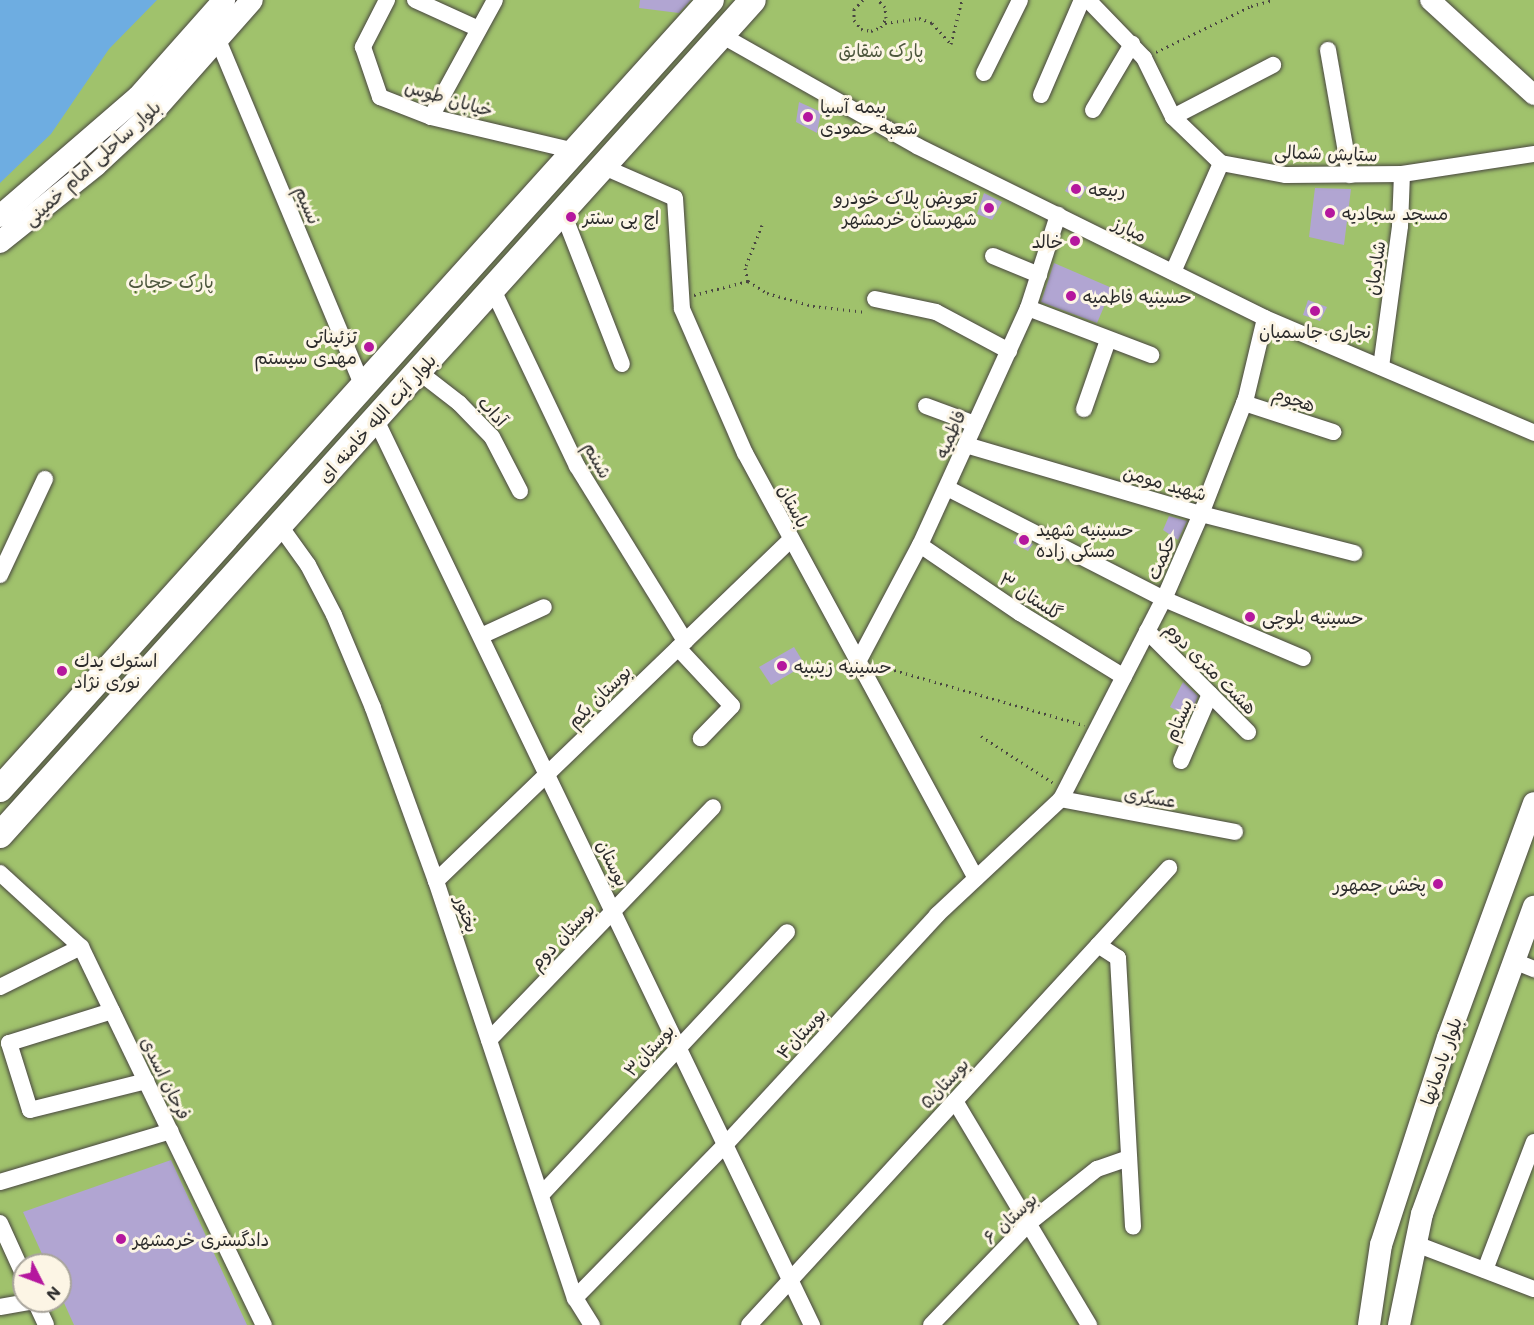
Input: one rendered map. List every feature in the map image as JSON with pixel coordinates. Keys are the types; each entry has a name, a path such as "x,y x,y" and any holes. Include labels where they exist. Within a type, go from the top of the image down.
{"main road":[{"name":"بلوار ساحلی امام خمینی","path":"4,227 138,97 224,0"},
{"name":"بلوار ساحلی امام خمینی","path":"4,227 153,112 252,0"},
{"name":"بلوار آیت الله خامنه ای","path":"0,789 711,0"},
{"name":"بلوار آیت الله خامنه ای","path":"0,835 753,0"},
{"name":"بلوار یادمانها","path":"1369,1325 1381,1245 1448,1038 1534,803"},
{"name":"بلوار یادمانها","path":"1399,1325 1422,1214 1482,1049 1524,965 1534,907"},
{"path":"1448,1038 1482,1049"}],"street":[{"name":"خیابان طوس","path":"387,0 363,47 380,97 431,117 575,151"},
{"path":"415,0 479,29"},
{"path":"431,117 495,0"},
{"path":"984,73 1020,0"},
{"path":"1041,95 1082,0"},
{"path":"1088,0 1144,58 1173,117 1221,164 1173,272"},
{"path":"1430,0 1534,95"},
{"name":"مبارز","path":"721,35 917,146 1265,318 1534,433"},
{"name":"نسیم","path":"218,39 363,387"},
{"path":"1093,110 1132,44"},
{"path":"1328,50 1350,175"},
{"path":"1173,117 1273,65"},
{"name":"ستایش شمالی","path":"1221,164 1286,175 1402,174 1534,154"},
{"name":"باستان","path":"604,167 675,198 682,309 745,453 790,540 859,660 976,878"},
{"name":"شادمان","path":"1380,368 1400,226 1402,174"},
{"path":"563,213 622,364"},
{"name":"فاطمیه","path":"859,660 920,545 1009,351 1028,308 1058,215"},
{"path":"993,256 1039,275"},
{"name":"شبنم","path":"493,290 577,466 682,644 732,706 701,738"},
{"path":"870,306 936,312 1009,351"},
{"path":"1028,308 1150,355"},
{"name":"حکمت","path":"1063,794 1164,599 1201,514 1244,403 1265,318"},
{"path":"1084,409 1108,340"},
{"name":"آداب","path":"419,372 459,403 492,437 520,490"},
{"name":"هجوم","path":"1244,403 1333,432"},
{"path":"926,406 975,424"},
{"name":"بوستان","path":"376,420 812,1325"},
{"name":"شهید مومن","path":"966,445 1201,514 1354,553"},
{"path":"0,575 45,479"},
{"path":"947,488 1164,599 1303,657"},
{"name":"بختور","path":"280,526 308,565 334,615 436,881 575,1298 592,1325"},
{"name":"بوستان یکم","path":"436,881 790,540"},
{"name":"گلستان ۳","path":"920,545 1020,613 1124,677"},
{"path":"480,636 544,607"},
{"name":"هشت متری دوم","path":"1147,631 1248,732"},
{"name":"بستام","path":"1181,762 1210,694"},
{"name":"بوستان۴","path":"575,1298 725,1145 937,915 1063,794"},
{"name":"عسکری","path":"1063,794 1235,832"},
{"name":"بوستان دوم","path":"489,1040 712,807"},
{"name":"بوستان۵","path":"749,1325 1169,868"},
{"name":"فرحان اسدی","path":"0,873 81,946 264,1325"},
{"name":"بوستان۳","path":"541,1195 787,932"},
{"path":"1098,945 1118,958 1133,1227"},
{"path":"0,987 81,946"},
{"path":"112,1011 9,1043 30,1110 146,1081"},
{"path":"955,1101 1089,1325"},
{"path":"0,1182 171,1131"},
{"path":"1485,1270 1534,1142"},
{"name":"بوستان ۶","path":"930,1325 1029,1223 1097,1169 1129,1158"},
{"path":"0,1223 14,1253"},
{"path":"1416,1244 1534,1289"}],"path":[{"path":"862,0 854,9 857,25 871,31 885,23 919,18 938,28 951,44 962,0"},
{"path":"878,0 886,12 885,23"},
{"path":"1144,58 1211,24 1273,0"},
{"path":"748,282 745,268 762,225"},
{"path":"681,299 748,282 767,293 813,306 870,306"},
{"path":"859,660 1097,729"},
{"path":"981,736 1063,794"}],"green space":[{"path":"0,0 1534,0 1534,1325 0,1325"}],"water":[{"path":"0,0 157,0 109,49 51,134 0,183"}],"building":[{"path":"640,0 691,0 679,13 639,8"},
{"name":"بیمه آسیا شعبه حمودی","path":"799,102 821,112 817,133 796,122"},
{"name":"ربیعه","path":"1071,180 1087,187 1080,199 1065,191"},
{"name":"مسجد سجادیه","path":"1315,188 1351,189 1344,245 1309,237"},
{"name":"تعویض پلاک خودرو شهرستان خرمشهر","path":"984,193 1002,202 992,220 977,214"},
{"name":"حسینیه فاطمیه","path":"1054,263 1112,288 1097,323 1041,302"},
{"name":"نجاری جاسمیان","path":"1308,300 1327,307 1320,321 1303,315"},
{"path":"1169,516 1187,521 1178,540 1163,530"},
{"path":"1017,536 1033,544 1028,551 1013,543"},
{"name":"حسینیه زینبیه","path":"794,647 805,665 771,685 759,667"},
{"path":"1183,682 1198,696 1189,717 1170,707"},
{"name":"دادگستری خرمشهر","path":"171,1160 247,1325 74,1325 69,1313 72,1313 72,1253 42,1253 23,1212"}],"place":[{"name":"بیمه آسیا شعبه حمودی","path":"808,117"},
{"name":"ربیعه","path":"1076,189"},
{"name":"تعویض پلاک خودرو شهرستان خرمشهر","path":"989,208"},
{"name":"مسجد سجادیه","path":"1330,213"},
{"name":"اچ پی سنتر","path":"571,217"},
{"name":"خالد","path":"1075,241"},
{"name":"حسینیه فاطمیه","path":"1071,296"},
{"name":"نجاری جاسمیان","path":"1315,311"},
{"name":"تزئیناتی مهدی سیستم","path":"369,347"},
{"name":"حسینیه شهید مسکی زاده","path":"1024,540"},
{"name":"حسینیه بلوچی","path":"1250,617"},
{"name":"حسینیه زینبیه","path":"782,666"},
{"name":"استوك يدك نوری نژاد","path":"62,671"},
{"name":"پخش جمهور","path":"1438,884"},
{"name":"دادگستری خرمشهر","path":"121,1239"}],"park label":[{"name":"پارک شقایق","path":"881,50"},
{"name":"پارک حجاب","path":"171,281"}]}
